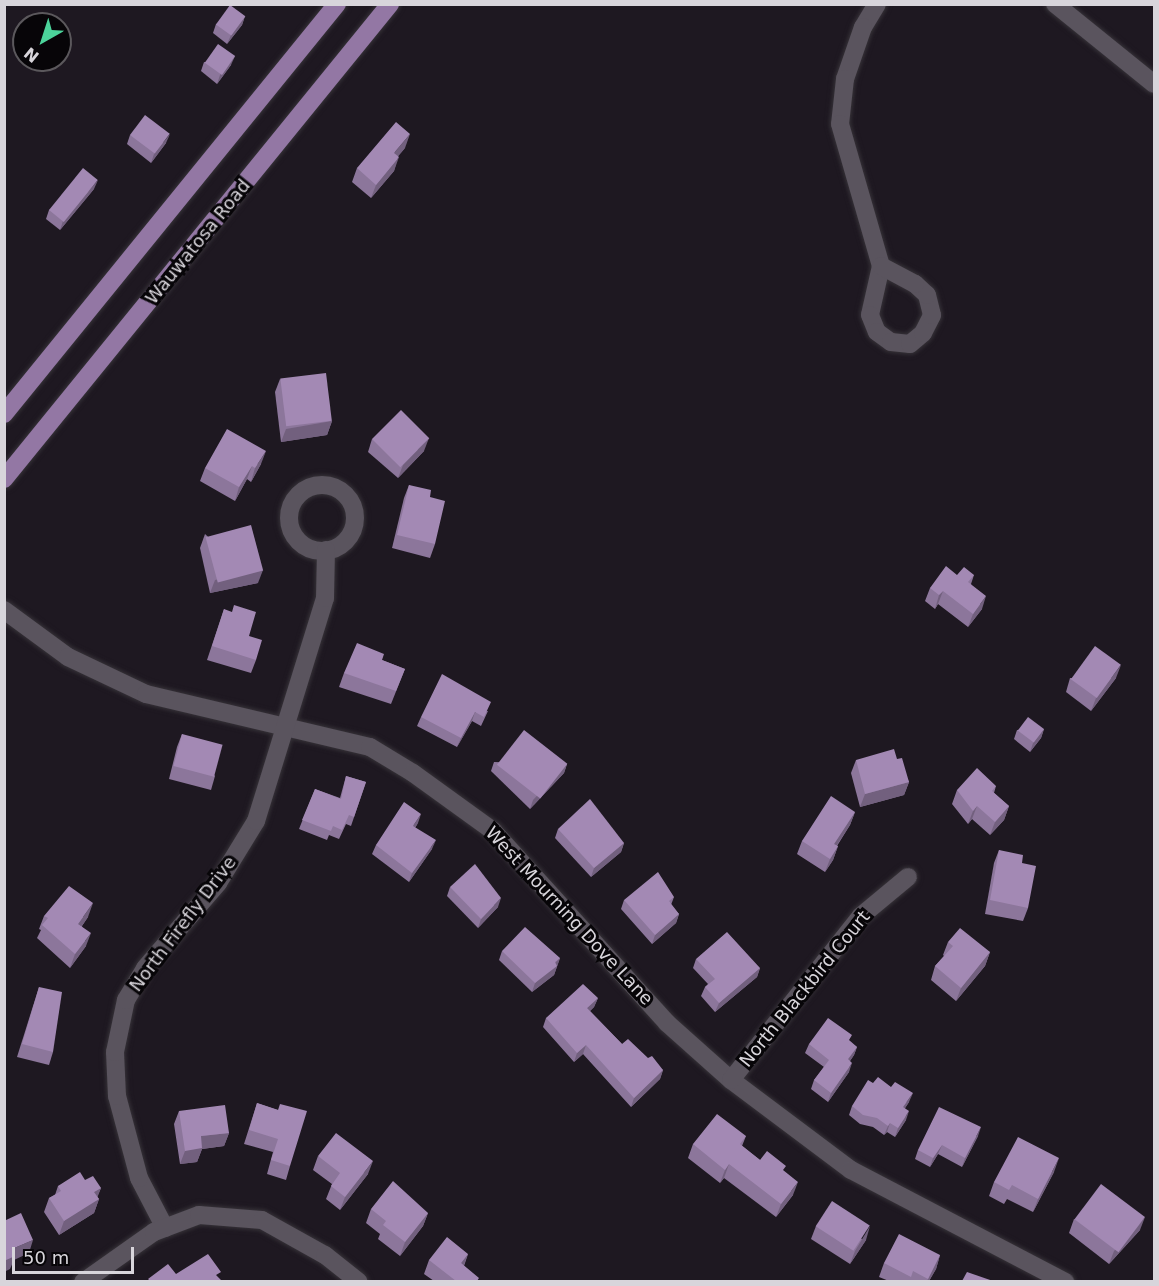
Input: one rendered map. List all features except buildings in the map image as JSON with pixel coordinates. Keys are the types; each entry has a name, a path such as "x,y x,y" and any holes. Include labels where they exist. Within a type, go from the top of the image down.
{"main road":[{"path":"4,414 337,4"},
{"name":"Wauwatosa Road","path":"4,479 390,4"}],"street":[{"path":"877,4 863,27 845,79 840,124 881,266"},
{"path":"1055,4 1155,84"},
{"name":"North Firefly Drive","path":"165,1228 139,1178 117,1096 115,1052 126,1000 145,968 218,882 256,821 288,726 325,598 326,550"},
{"name":"West Mourning Dove Lane","path":"4,610 68,657 146,694 370,747 493,831 667,1023 731,1080 851,1170 1065,1281"},
{"name":"North Blackbird Court","path":"731,1080 861,916 908,877"},
{"path":"83,1281 165,1228 199,1215 262,1220 325,1255 359,1281"}]}
